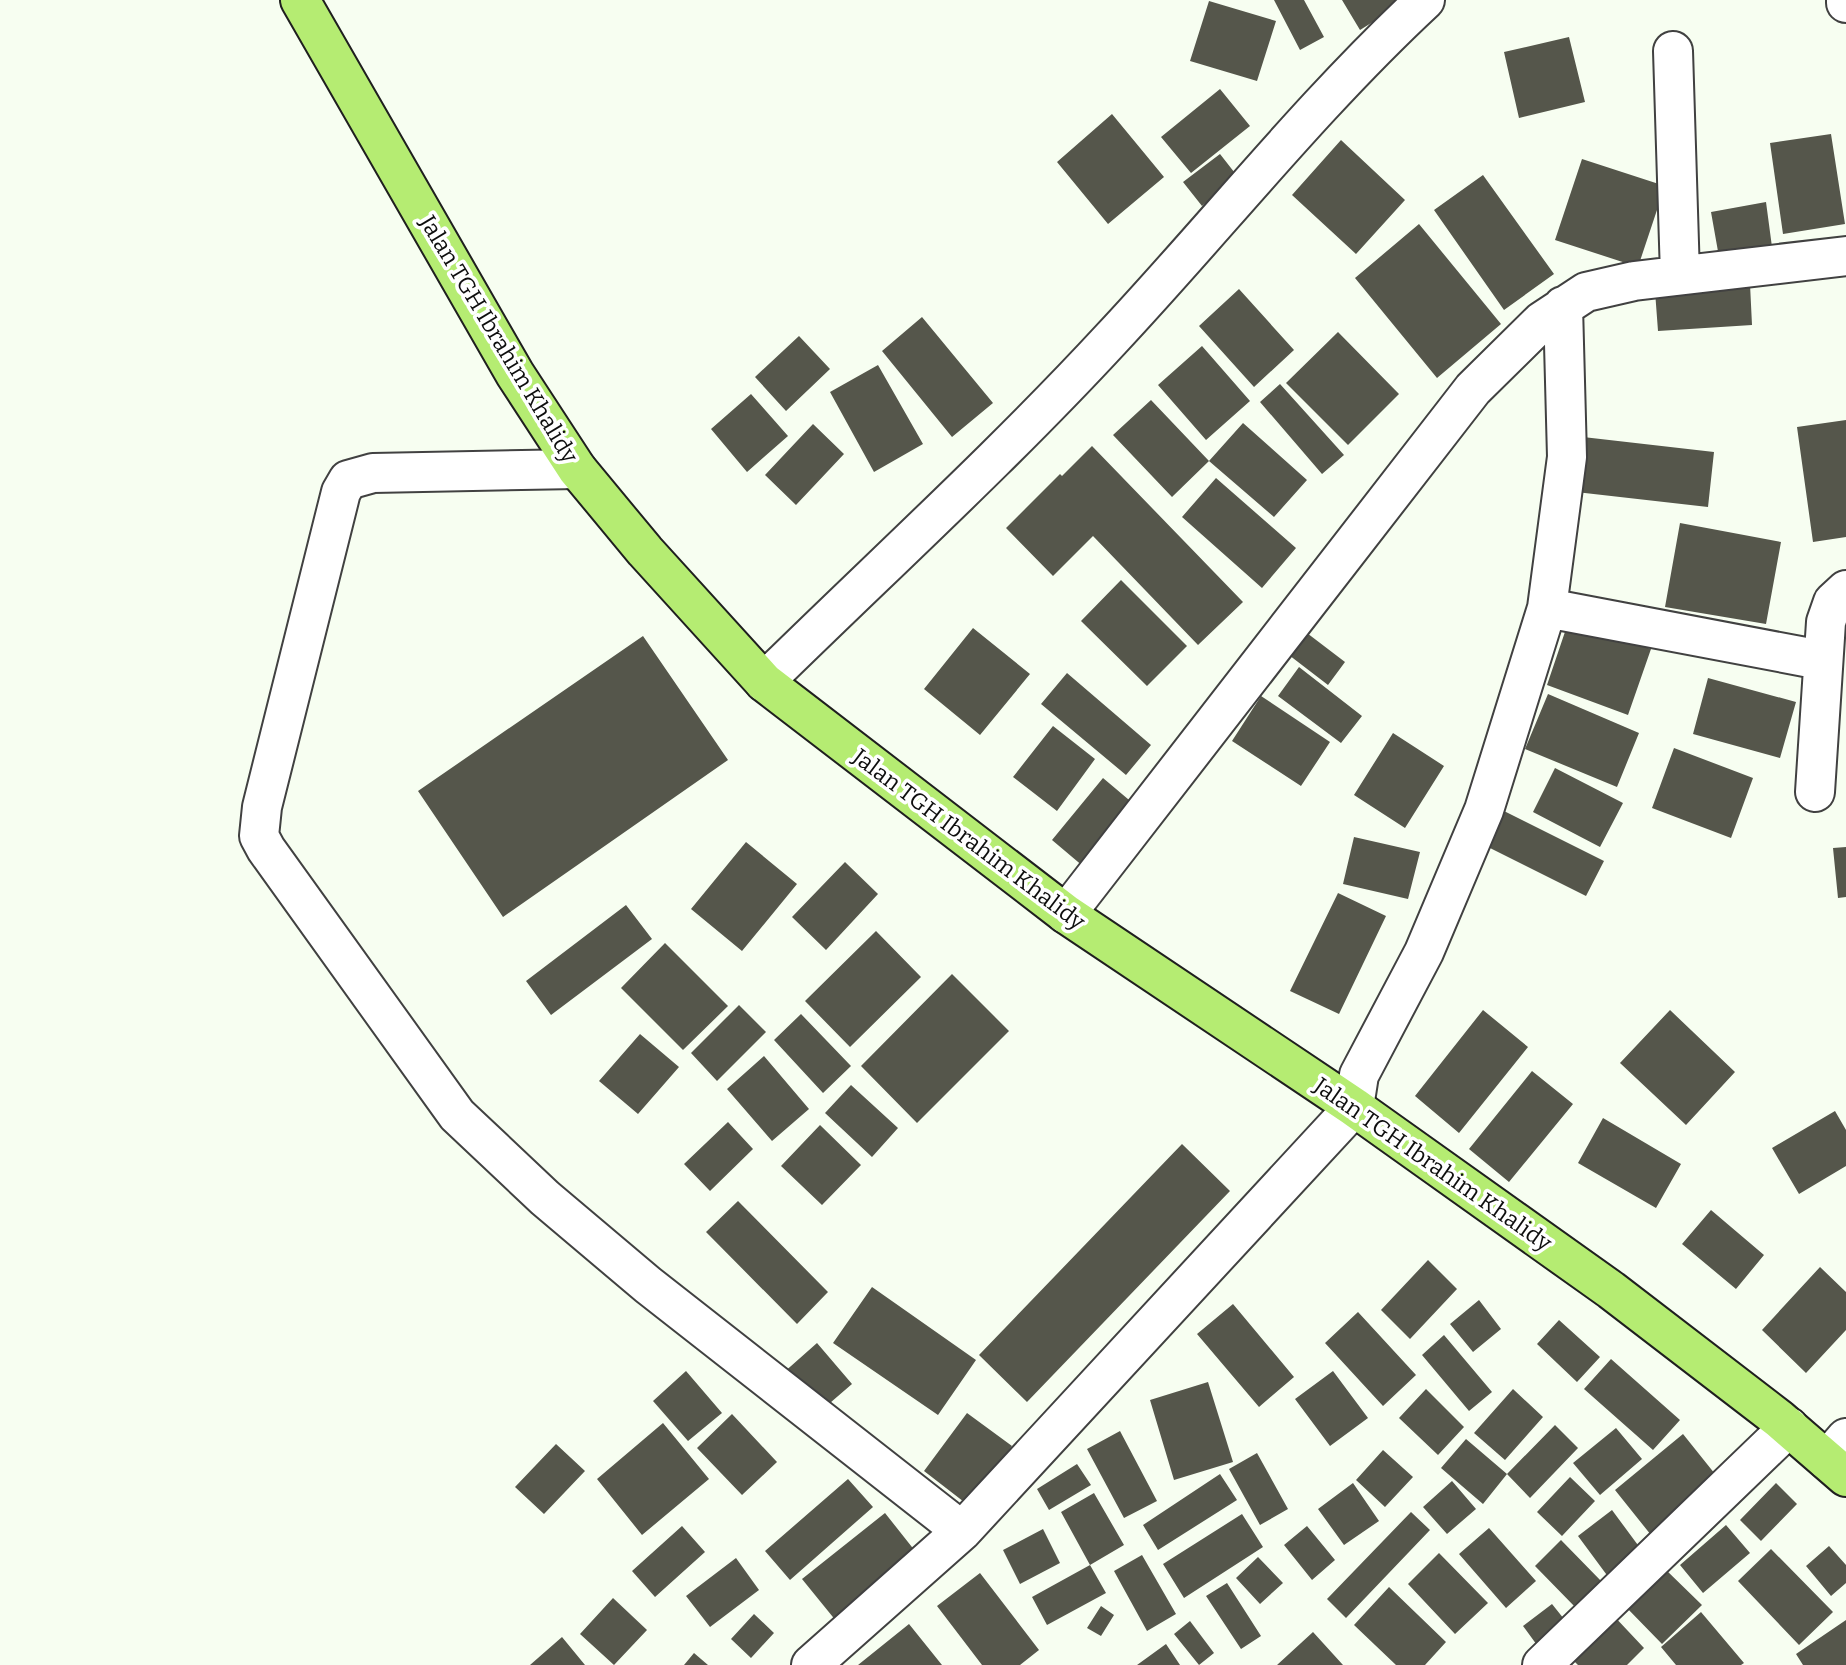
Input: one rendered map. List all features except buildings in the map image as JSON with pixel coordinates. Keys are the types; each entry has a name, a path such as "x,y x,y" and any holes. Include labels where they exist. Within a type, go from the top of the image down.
{"main road":[{"name":"Jalan TGH Ibrahim Khalidy","path":"300,0 515,374 577,469 645,551 764,682 1066,914 1354,1107 1611,1290 1789,1427 1840,1459"}],"street":[{"path":"764,682 1092,360 1192,253 1326,100 1425,0"},
{"path":"1673,51 1680,275"},
{"path":"1066,914 1473,389 1534,329 1586,292 1633,281 1846,256"},
{"path":"811,1665 962,1531 1354,1107 1359,1075 1423,952 1484,810 1547,608 1567,457 1563,306"},
{"path":"577,469 373,473 348,480 341,492 265,794 259,836 291,887 457,1115 545,1198 648,1285 962,1531"},
{"path":"1815,792 1821,660 1828,611 1846,590"},
{"path":"1547,608 1821,660"},
{"path":"1542,1665 1789,1427"}]}
